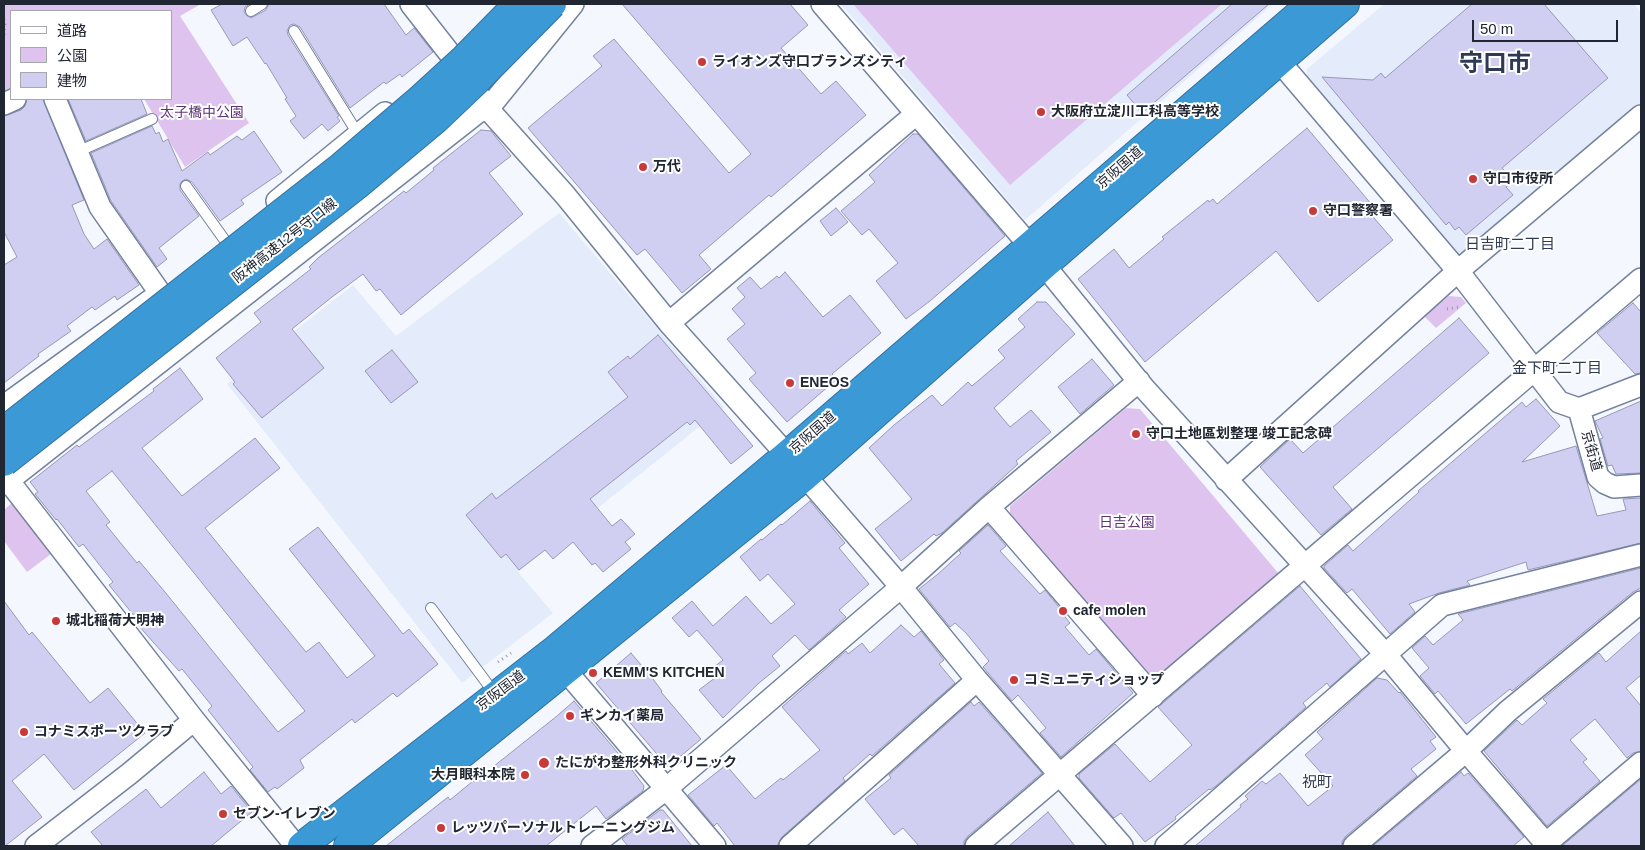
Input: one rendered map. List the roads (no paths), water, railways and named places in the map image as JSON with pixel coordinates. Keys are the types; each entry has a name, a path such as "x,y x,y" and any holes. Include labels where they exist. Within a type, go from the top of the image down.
{"highway":[{"name":"阪神高速12号守口線","path":"4,431 342,166 418,102 518,4"},
{"name":"阪神高速12号守口線","path":"5,475 436,119 552,4"},
{"name":"京阪国道","path":"302,846 496,695 558,662 804,477 1037,256 1311,4"},
{"name":"京阪国道","path":"348,846 558,662 787,455 1037,256 1346,4"}],"street":[{"path":"411,4 454,58 488,109 565,196 669,323 787,455 1060,776 1122,846"},
{"path":"4,406 160,293 226,242 454,58 505,4"},
{"path":"296,846 194,720 5,475 478,112 488,109 573,4"},
{"path":"822,4 1037,256 1139,381 1226,480 1386,655 1546,845 1641,763"},
{"path":"1279,60 1458,272 1559,402 1579,409 1641,385"},
{"path":"55,100 100,208 160,293"},
{"path":"669,323 916,114"},
{"path":"1226,480 1458,272 1641,116"},
{"path":"976,846 1535,372 1641,279"},
{"path":"592,846 666,789 901,587 989,507 1139,381"},
{"name":"京街道","path":"1579,409 1598,478 1614,487 1641,485"},
{"path":"989,507 1153,696"},
{"path":"1166,846 1442,605 1641,555"},
{"path":"1354,846 1466,751 1508,711 1641,602"},
{"path":"558,662 715,846"},
{"path":"790,846 978,680"},
{"path":"36,846 129,774 194,720"}],"lane":[{"path":"251,11 262,4"},
{"path":"294,31 358,134"},
{"path":"77,152 152,119"},
{"path":"186,186 226,242"},
{"path":"431,608 496,695"}],"place":[{"name":"ライオンズ守口ブランズシティ","path":"702,62"},
{"name":"大阪府立淀川工科高等学校","path":"1041,112"},
{"name":"万代","path":"643,167"},
{"name":"守口市役所","path":"1473,179"},
{"name":"守口警察署","path":"1313,211"},
{"name":"ENEOS","path":"790,383"},
{"name":"守口土地區划整理 竣工記念碑","path":"1136,434"},
{"name":"cafe molen","path":"1063,611"},
{"name":"城北稲荷大明神","path":"56,621"},
{"name":"KEMM'S KITCHEN","path":"593,673"},
{"name":"コミュニティショップ","path":"1014,680"},
{"name":"ギンカイ薬局","path":"570,716"},
{"name":"コナミスポーツクラブ","path":"24,732"},
{"name":"たにがわ整形外科クリニック","path":"544,763"},
{"name":"大月眼科本院","path":"525,775"},
{"name":"セブン-イレブン","path":"223,814"},
{"name":"レッツパーソナルトレーニングジム","path":"441,828"}],"district":[{"name":"守口市","path":"1495,64"},
{"name":"日吉町二丁目","path":"1510,245"},
{"name":"金下町二丁目","path":"1557,369"},
{"name":"祝町","path":"1317,783"}],"park label":[{"name":"太子橋中公園","path":"202,113"},
{"name":"日吉公園","path":"1127,523"}]}
